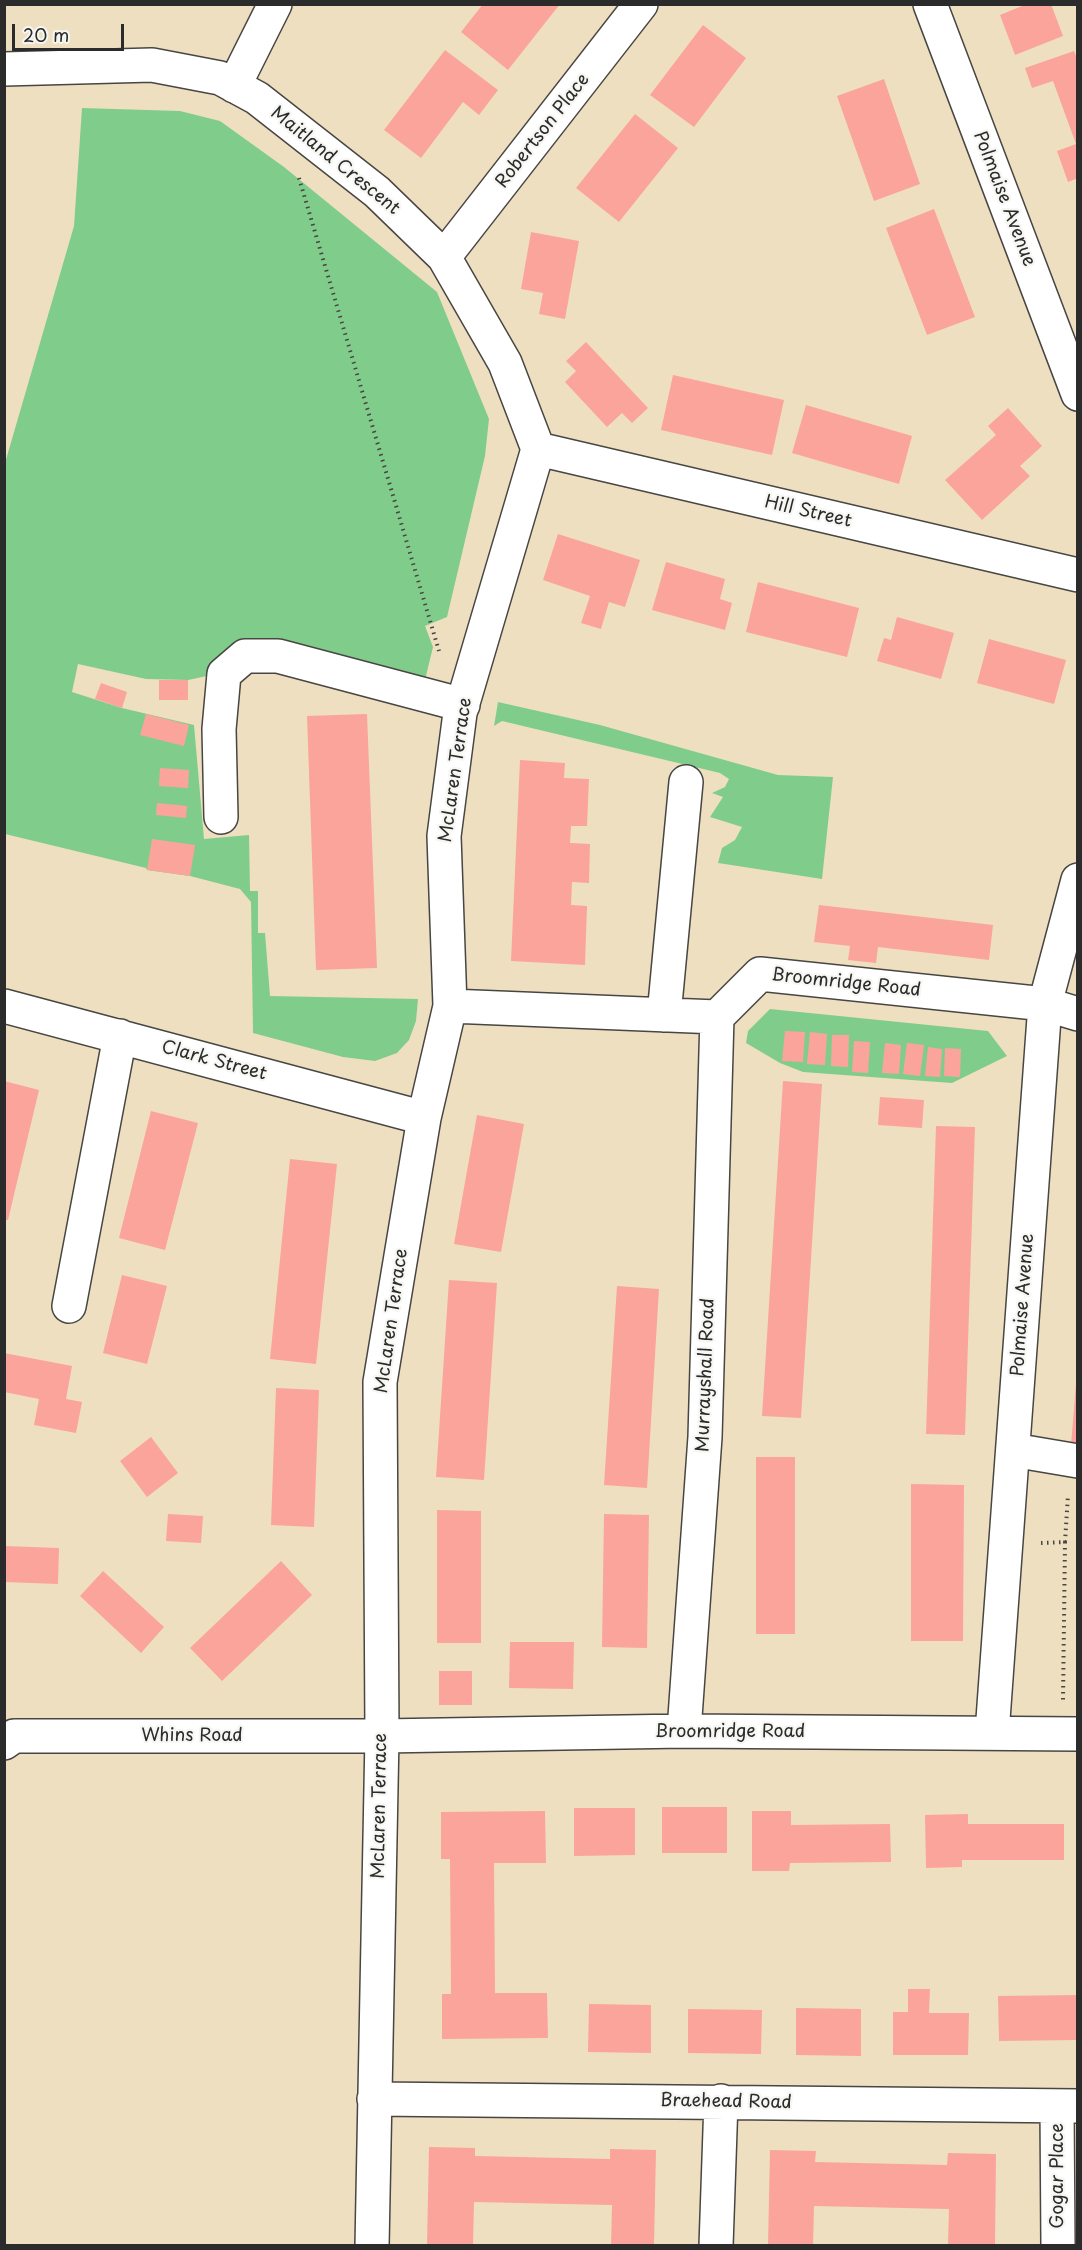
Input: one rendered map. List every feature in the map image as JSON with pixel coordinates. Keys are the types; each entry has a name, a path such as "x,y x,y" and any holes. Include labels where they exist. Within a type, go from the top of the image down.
{"street":[{"path":"234,86 275,4"},
{"name":"Robertson Place","path":"444,257 641,4"},
{"name":"Polmaise Avenue","path":"930,4 1077,394"},
{"name":"Maitland Crescent","path":"4,69 152,65 220,78 257,98 377,192 444,257 505,363 538,449"},
{"name":"McLaren Terrace","path":"372,2246 382,1736 380,1382 424,1118 450,1006 444,836 467,692 538,449"},
{"name":"Hill Street","path":"538,449 1077,575"},
{"path":"221,817 219,729 224,674 245,656 278,656 467,692"},
{"path":"663,1015 686,782"},
{"name":"Polmaise Avenue","path":"992,1732 1045,1004 1077,880"},
{"name":"Broomridge Road","path":"717,1017 760,974 1045,1004 1077,1014"},
{"name":"Clark Street","path":"4,1006 424,1118"},
{"path":"450,1006 717,1017"},
{"name":"Murrayshall Road","path":"684,1731 705,1437 717,1017"},
{"path":"69,1306 120,1036"},
{"path":"1013,1450 1074,1461"},
{"name":"Broomridge Road","path":"382,1736 684,1731 1070,1734"},
{"name":"Whins Road","path":"4,1743 14,1736 382,1736"},
{"name":"Braehead Road","path":"374,2099 1067,2106"},
{"path":"716,2246 721,2101"},
{"name":"Gogar Place","path":"1058,2246 1067,2106"}],"path":[{"path":"305,135 294,160 442,661 467,692"},
{"path":"1070,1734 1065,1542 1074,1461"},
{"path":"1006,1543 1065,1542"}],"green space":[{"path":"82,108 180,111 220,121 284,167 437,292 489,419 485,456 447,617 425,626 433,647 424,684 219,658 207,676 188,680 146,679 78,664 72,692 122,708 194,725 204,839 249,835 250,891 258,891 258,933 265,933 270,996 418,999 416,1021 409,1040 397,1053 375,1061 343,1057 253,1033 251,902 240,889 190,876 147,870 5,834 5,463 74,226"},
{"path":"498,702 600,725 778,775 833,777 822,879 718,863 722,848 735,840 742,827 710,817 723,797 712,793 725,787 729,779 720,773 502,721 494,726"},
{"path":"770,1009 988,1031 1007,1056 952,1083 803,1072 780,1063 746,1043 748,1031"}],"building":[{"path":"483,4 560,4 508,70 461,32"},
{"path":"1021,4 1051,4 1063,36 1015,55 1000,15 1022,6"},
{"path":"703,25 746,58 694,127 650,95"},
{"path":"445,50 498,90 479,115 463,102 421,158 384,130"},
{"path":"1074,51 1078,61 1078,178 1068,182 1057,151 1076,144 1053,81 1032,88 1025,68"},
{"path":"884,79 920,184 874,201 837,96"},
{"path":"635,114 678,148 619,222 576,188"},
{"path":"934,209 975,317 927,335 886,228"},
{"path":"531,232 579,241 565,319 539,314 543,293 521,289"},
{"path":"586,342 648,408 632,423 622,413 607,427 565,382 576,371 566,361"},
{"path":"673,375 784,400 772,455 661,430"},
{"path":"806,405 912,436 899,484 792,453"},
{"path":"1008,408 1042,446 1020,466 1030,476 982,520 945,480 996,435 988,426"},
{"path":"558,534 640,560 625,607 609,602 601,629 581,623 590,596 543,580"},
{"path":"666,562 725,579 720,599 732,603 725,630 652,610"},
{"path":"758,582 859,608 847,657 746,632"},
{"path":"897,617 954,633 941,679 877,661 884,638 891,640"},
{"path":"989,639 1066,660 1054,704 977,683"},
{"path":"159,680 188,680 188,700 159,700"},
{"path":"101,683 127,692 122,708 95,699"},
{"path":"146,714 189,725 184,746 140,735"},
{"path":"367,714 377,968 316,970 307,716"},
{"path":"520,760 565,763 564,778 589,779 587,826 571,826 570,843 590,844 589,883 572,882 571,905 587,906 585,965 511,961"},
{"path":"160,768 189,770 188,788 159,786"},
{"path":"157,803 187,806 186,818 156,815"},
{"path":"152,839 195,845 190,876 147,870"},
{"path":"819,905 993,925 989,960 878,947 876,963 848,960 850,946 814,942"},
{"path":"785,1031 805,1032 803,1062 782,1061"},
{"path":"810,1032 827,1034 825,1065 807,1064"},
{"path":"832,1035 849,1035 848,1067 831,1066"},
{"path":"854,1041 870,1042 868,1073 852,1072"},
{"path":"885,1043 901,1045 899,1074 882,1073"},
{"path":"907,1043 924,1045 920,1076 903,1074"},
{"path":"928,1047 942,1049 940,1077 925,1076"},
{"path":"945,1048 961,1049 960,1077 944,1076"},
{"path":"4,1081 39,1090 8,1220 4,1220"},
{"path":"783,1081 822,1084 801,1418 762,1416"},
{"path":"880,1097 924,1100 922,1128 878,1125"},
{"path":"151,1111 198,1123 165,1250 119,1238"},
{"path":"477,1115 524,1124 501,1252 454,1244"},
{"path":"936,1126 975,1127 965,1435 926,1434"},
{"path":"290,1159 337,1164 316,1364 270,1359"},
{"path":"122,1275 167,1286 147,1364 103,1353"},
{"path":"449,1280 497,1283 484,1480 436,1477"},
{"path":"617,1286 659,1289 647,1488 604,1485"},
{"path":"4,1353 72,1366 66,1399 82,1402 76,1433 34,1425 39,1399 4,1392"},
{"path":"1076,1384 1078,1384 1078,1445 1071,1445"},
{"path":"276,1388 319,1390 314,1527 271,1525"},
{"path":"151,1437 178,1473 147,1497 120,1461"},
{"path":"756,1457 795,1457 795,1634 756,1634"},
{"path":"911,1484 964,1485 963,1641 911,1641"},
{"path":"437,1510 481,1511 481,1643 437,1643"},
{"path":"168,1514 203,1516 201,1543 166,1541"},
{"path":"604,1514 649,1515 647,1648 602,1647"},
{"path":"4,1546 59,1548 58,1584 4,1582"},
{"path":"281,1561 312,1595 222,1681 190,1648"},
{"path":"103,1571 164,1627 141,1653 80,1596"},
{"path":"510,1642 574,1642 573,1689 509,1688"},
{"path":"439,1671 472,1671 472,1705 439,1705"},
{"path":"662,1807 727,1807 727,1853 662,1853"},
{"path":"574,1808 635,1808 635,1855 574,1856"},
{"path":"545,1811 546,1863 494,1863 495,1993 547,1993 548,2038 442,2039 442,1994 451,1994 450,1859 441,1859 441,1812"},
{"path":"752,1811 791,1811 791,1825 890,1824 891,1862 790,1863 789,1871 752,1871"},
{"path":"968,1814 968,1824 1064,1824 1064,1860 962,1860 962,1867 926,1868 925,1815"},
{"path":"908,1989 930,1989 929,2013 969,2013 968,2055 893,2055 893,2012 908,2012"},
{"path":"1078,1995 1078,2040 999,2041 998,1996"},
{"path":"589,2004 651,2005 651,2053 588,2052"},
{"path":"796,2008 861,2009 861,2056 796,2055"},
{"path":"688,2009 762,2010 761,2054 688,2053"},
{"path":"429,2147 475,2148 475,2156 610,2159 610,2149 656,2150 654,2246 611,2246 612,2205 474,2202 473,2246 427,2246"},
{"path":"770,2150 816,2151 815,2162 947,2165 948,2153 996,2154 995,2246 948,2246 949,2209 814,2206 813,2246 768,2246"}]}
